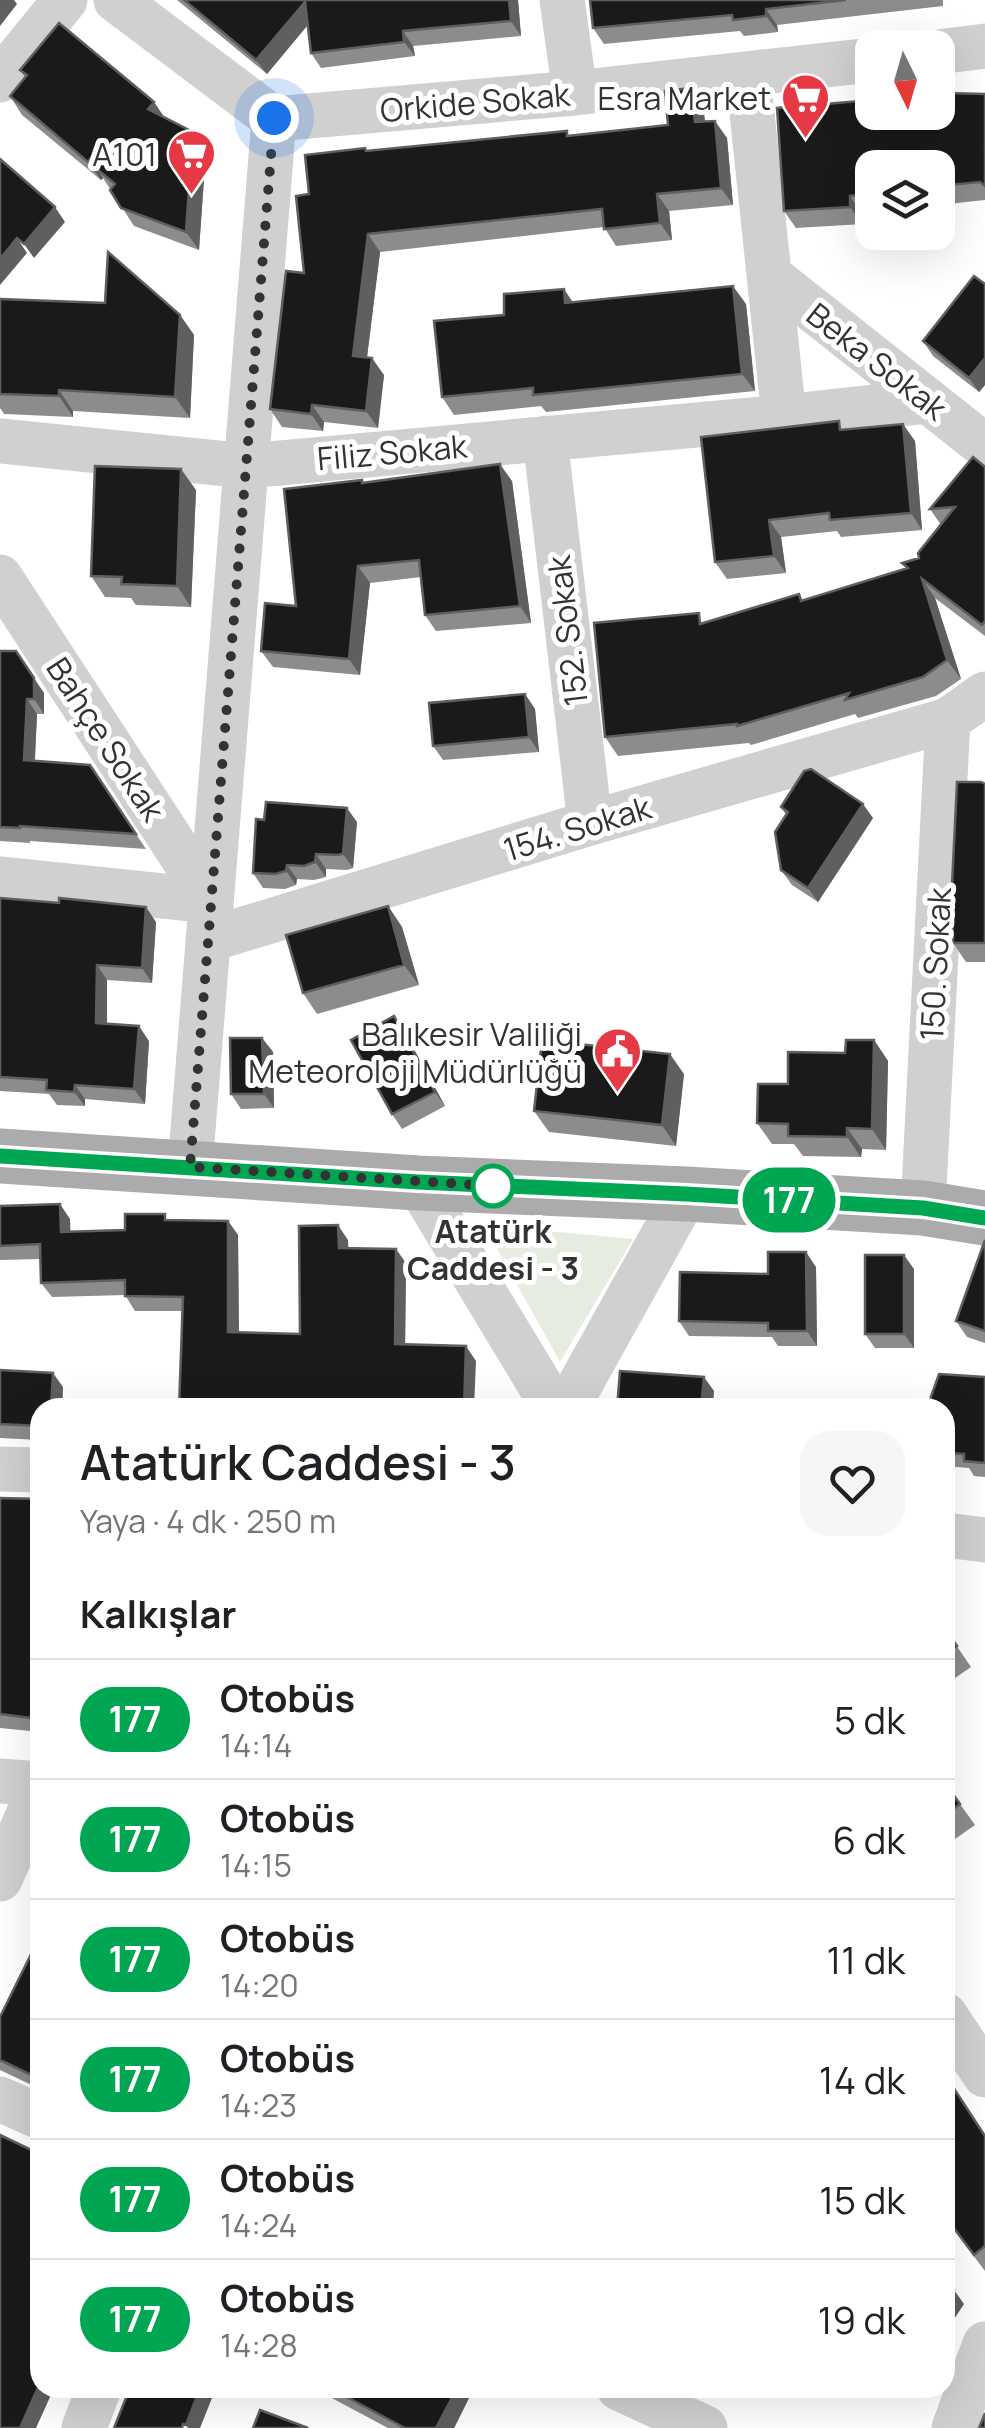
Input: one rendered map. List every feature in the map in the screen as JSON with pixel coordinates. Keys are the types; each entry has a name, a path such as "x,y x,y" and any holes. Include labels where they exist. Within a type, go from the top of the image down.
{"main road":[{"path":"0,1156 923,1208 985,1218"}],"street":[{"path":"0,80 65,0"},
{"path":"116,0 274,118 190,1167"},
{"path":"562,0 575,94"},
{"path":"955,50 985,46"},
{"name":"Orkide Sokak","path":"274,118 575,94 855,62"},
{"path":"748,75 784,417"},
{"name":"Beka Sokak","path":"770,276 985,446"},
{"name":"Filiz Sokak","path":"0,441 247,466 928,401"},
{"name":"152. Sokak","path":"545,438 590,824"},
{"name":"Bahçe Sokak","path":"0,578 210,920"},
{"name":"154. Sokak","path":"210,920 590,824 948,720 985,694"},
{"name":"150. Sokak","path":"923,1208 948,720"},
{"path":"0,879 210,920"},
{"path":"418,1182 548,1398"},
{"path":"573,1398 686,1194"},
{"path":"0,1469 30,1470"},
{"path":"955,1536 985,1540"},
{"path":"0,1780 30,1784"},
{"path":"0,1879 30,1809"},
{"path":"955,2030 985,2074"},
{"path":"0,2098 30,2112"},
{"path":"954,2428 985,2344"},
{"path":"84,2428 95,2398"},
{"path":"640,2398 705,2428"}],"shaded area":[{"path":"484,1225 633,1239 560,1362"}],"building":[{"path":"184,0 509,0 511,21 403,31 404,42 311,53 305,2 256,60"},
{"path":"590,0 846,0 766,9 766,16 733,20 732,15 593,28"},
{"path":"59,23 154,102 148,109 193,132 186,232 121,208 110,190 115,184 91,158 88,162 10,96 27,75 20,70"},
{"path":"691,88 695,122 715,121 721,188 657,194 660,223 604,229 602,209 368,234 353,356 372,358 366,411 312,405 311,414 270,409 286,271 304,273 296,196 309,194 305,155 668,125 665,91"},
{"path":"955,93 985,94 985,186 980,182 955,184 955,150 855,150 855,196 850,196 850,207 784,211 777,108 855,101 855,130 955,130"},
{"path":"0,159 55,207 24,244 17,238 0,259"},
{"path":"108,252 180,315 175,397 59,390 59,396 0,394 0,299 105,303"},
{"path":"974,276 985,284 985,358 969,378 923,341"},
{"path":"733,286 742,374 533,395 533,388 442,397 434,321 504,315 504,294 564,289 565,303"},
{"path":"839,421 840,430 903,424 911,513 830,520 829,513 769,520 774,556 715,562 701,437"},
{"path":"973,457 985,467 985,621 982,625 922,579 947,660 923,677 845,700 849,693 737,726 605,737 594,623 699,613 700,624 799,594 801,601 908,568 902,563 919,558 918,553 955,507 930,509"},
{"path":"500,464 520,606 425,615 419,560 358,566 349,659 261,651 265,603 296,606 284,489 362,483"},
{"path":"95,466 181,469 177,586 121,584 122,577 91,576"},
{"path":"0,651 16,651 34,678 34,699 27,699 24,760 90,765 136,834 0,827"},
{"path":"525,694 529,737 433,746 429,703"},
{"path":"811,769 863,804 808,888 781,870 775,832 788,812 781,807 804,771"},
{"path":"957,782 985,784 985,943 953,943"},
{"path":"266,802 347,808 343,854 316,854 315,862 304,866 287,865 286,871 275,874 253,873 256,819 264,820"},
{"path":"0,898 59,903 59,898 146,907 142,968 97,965 96,1023 139,1026 134,1089 75,1085 74,1092 46,1090 47,1080 0,1077"},
{"path":"388,906 404,965 303,993 286,935"},
{"path":"394,1016 435,1092 392,1114 351,1040"},
{"path":"230,1038 262,1038 264,1094 231,1094"},
{"name":"Balıkesir Valiliği Meteoroloji Müdürlüğü","path":"542,1040 670,1054 662,1125 534,1111"},
{"path":"846,1040 874,1040 872,1129 847,1128 847,1137 788,1136 788,1124 757,1123 758,1084 788,1084 788,1052 845,1053"},
{"path":"60,1204 61,1232 125,1230 125,1214 165,1214 165,1220 228,1221 228,1332 300,1334 299,1226 338,1225 339,1248 396,1249 395,1344 466,1346 464,1398 179,1398 183,1297 125,1296 125,1280 41,1283 40,1244 0,1246 0,1206"},
{"path":"985,1240 985,1331 956,1321"},
{"path":"768,1252 806,1252 807,1331 768,1331 768,1323 679,1321 680,1272 768,1274"},
{"path":"865,1255 904,1255 904,1334 865,1334"},
{"path":"0,1370 53,1373 52,1398 30,1398 30,1426 0,1424"},
{"path":"620,1371 704,1377 702,1398 618,1398"},
{"path":"939,1374 985,1377 985,1463 964,1461 964,1454 955,1454 955,1398 931,1398"},
{"path":"0,1498 30,1499 30,1718 0,1714"},
{"path":"30,1956 30,2074 0,2060 0,2017"},
{"path":"955,2090 985,2136 985,2246 974,2255 955,2229"},
{"path":"0,2135 30,2149 30,2398 33,2398 20,2428 0,2428"},
{"path":"126,2398 196,2398 182,2428 114,2428"},
{"path":"349,2398 452,2398 436,2428 405,2428"},
{"path":"260,2410 308,2428 253,2428"}],"bus line":[{"name":"177","path":"0,1156 923,1208 985,1218"}],"place":[{"name":"Esra Market","path":"806,140"},
{"name":"A101","path":"192,196"},
{"name":"Balıkesir Valiliği Meteoroloji Müdürlüğü","path":"617,1094"},
{"name":"Atatürk Caddesi - 3","path":"493,1186"}],"route":[{"path":"274,118 190,1167 493,1186"}]}
